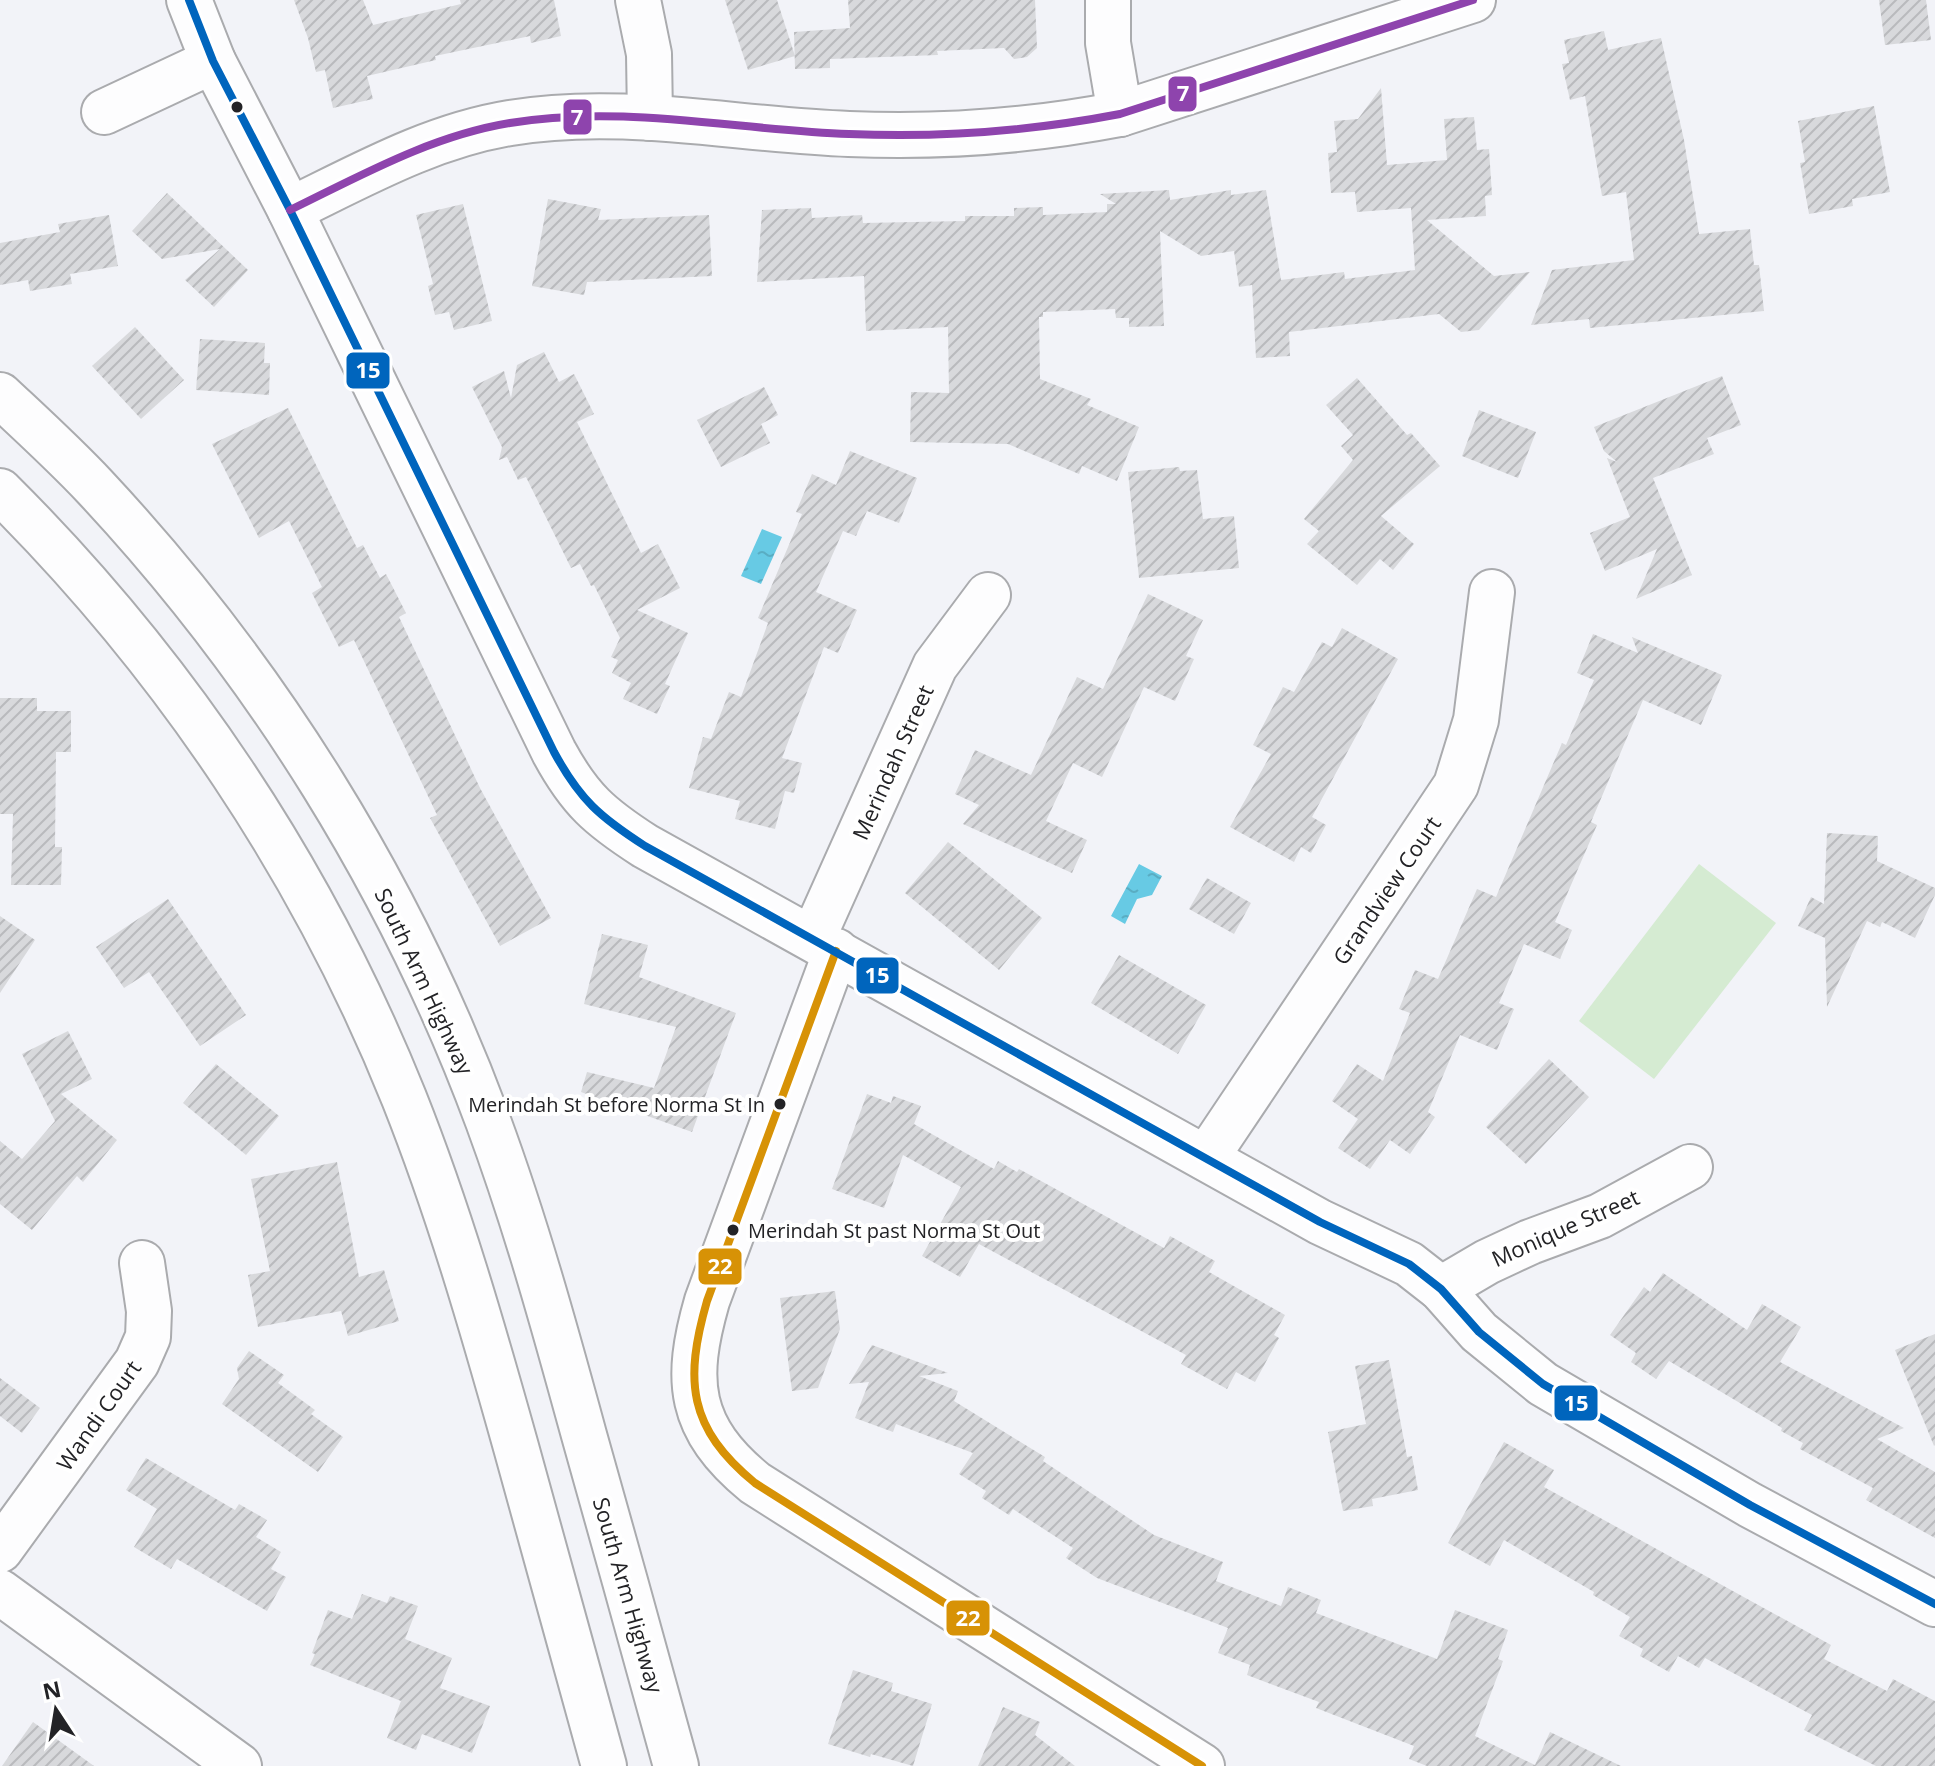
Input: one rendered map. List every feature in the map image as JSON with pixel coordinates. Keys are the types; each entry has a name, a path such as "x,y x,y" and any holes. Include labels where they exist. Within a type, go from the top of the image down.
{"street":[{"path":"189,0 213,61 290,210 554,752 580,795 596,812 645,846 1320,1222 1409,1264 1441,1289 1479,1332 1543,1384 1750,1505 1935,1604"},
{"path":"638,0 649,54 650,118"},
{"path":"1108,0 1108,43 1120,114"},
{"path":"290,210 418,148 508,123 563,116 650,118 848,134 940,135 1062,125 1120,114 1473,0"},
{"path":"104,112 213,61"},
{"name":"South Arm Highway","path":"0,395 94,487 228,645 269,700 343,816 406,932 463,1058 514,1195 550,1313 676,1766"},
{"path":"0,491 107,606 208,736 281,848 351,980 403,1095 452,1230 490,1354 604,1766"},
{"name":"Grandview Court","path":"1206,1158 1456,785 1476,720 1492,592"},
{"name":"Merindah Street","path":"988,595 935,666 824,944 696,1338 695,1399 714,1443 731,1464 755,1483 1202,1766"},
{"name":"Monique Street","path":"1441,1289 1530,1242 1600,1216 1690,1167"},
{"name":"Wandi Court","path":"0,1550 137,1362 148,1337 149,1311 142,1263"},
{"path":"0,1592 239,1766"}],"green space":[{"path":"1699,864 1776,923 1654,1079 1579,1021"}],"water":[{"path":"762,529 782,537 761,584 741,576"},
{"path":"1139,864 1162,876 1152,895 1137,899 1125,924 1111,916"}],"building":[{"path":"294,0 363,0 373,25 461,4 460,0 554,0 561,36 531,43 530,36 435,56 436,60 367,76 373,99 333,108 325,70 316,72"},
{"path":"725,0 777,0 795,56 748,70"},
{"path":"848,0 1035,0 1037,48 1027,57 1014,59 1004,48 937,51 938,55 830,59 830,68 795,69 794,32 850,28"},
{"path":"1879,0 1926,0 1931,40 1885,45"},
{"path":"1604,31 1608,50 1661,38 1684,140 1699,234 1750,229 1754,265 1759,265 1764,311 1590,328 1589,319 1531,325 1552,270 1634,260 1626,192 1602,196 1585,96 1570,100 1562,64 1569,63 1564,40"},
{"path":"1381,88 1387,165 1447,160 1444,119 1474,117 1477,150 1489,149 1492,195 1485,196 1486,216 1427,220 1494,276 1530,272 1479,330 1461,332 1439,314 1289,332 1290,356 1256,358 1252,285 1239,287 1234,251 1201,256 1160,231 1164,326 1129,327 1129,318 1116,318 1115,309 1043,312 1043,317 1039,317 1040,379 1091,399 1087,405 1139,427 1117,481 1082,466 1079,474 1008,444 910,442 911,392 949,393 948,327 866,331 864,276 757,282 762,210 811,208 812,218 862,215 863,223 965,221 965,216 1014,216 1014,208 1043,207 1043,215 1107,212 1107,204 1116,204 1100,194 1169,190 1170,200 1231,190 1231,195 1266,190 1281,280 1344,272 1345,279 1415,270 1411,208 1357,212 1355,192 1331,193 1328,153 1337,152 1334,121 1358,119"},
{"path":"1874,106 1890,192 1852,199 1853,206 1809,214 1800,163 1805,162 1798,121"},
{"path":"167,193 248,270 214,307 185,280 220,249 162,259 132,231"},
{"path":"548,199 601,209 598,220 709,215 712,276 587,282 584,295 532,286"},
{"path":"463,204 492,321 454,330 449,312 435,315 428,286 433,284 416,215"},
{"path":"109,215 118,266 70,274 72,284 30,291 28,280 0,285 0,243 60,232 58,224"},
{"path":"135,327 184,380 141,419 92,366"},
{"path":"200,339 265,343 264,363 270,363 269,395 196,390"},
{"path":"544,352 559,382 574,374 594,414 577,422 641,553 658,544 680,588 637,610 688,633 665,684 670,686 657,714 623,699 631,683 612,673 618,660 611,657 620,638 580,564 571,568 526,477 518,480 507,457 499,460 502,447 472,387 504,371 511,398 517,365"},
{"path":"1722,376 1741,425 1707,438 1714,454 1653,478 1692,575 1636,599 1657,549 1605,571 1590,533 1630,517 1607,458 1617,462 1604,451 1594,427"},
{"path":"1357,378 1407,435 1411,433 1440,466 1381,516 1414,544 1393,570 1380,559 1357,585 1307,544 1319,531 1304,519 1353,460 1341,446 1353,435 1326,405"},
{"path":"764,387 778,415 761,424 770,443 721,467 697,420"},
{"path":"288,408 357,548 363,545 380,578 386,574 406,613 399,617 480,788 551,918 500,946 430,818 437,815 354,640 339,647 312,593 322,587 289,521 259,538 212,444"},
{"path":"1479,410 1536,432 1518,478 1462,456"},
{"path":"850,451 917,478 899,523 867,511 856,536 843,531 816,592 857,610 838,653 824,647 782,758 802,763 794,793 785,791 775,829 735,819 740,801 689,788 703,737 711,739 729,692 741,697 768,623 758,618 802,514 796,512 812,474 836,485"},
{"path":"1179,467 1180,471 1197,470 1203,519 1234,516 1239,568 1139,578 1128,472"},
{"path":"1148,594 1203,620 1186,656 1194,659 1175,701 1144,687 1102,777 1073,763 1046,821 1087,840 1072,873 963,824 979,805 955,794 975,750 1031,775 1077,677 1103,689"},
{"path":"1342,628 1398,659 1312,817 1326,825 1311,853 1301,847 1294,862 1230,827 1271,754 1253,745 1283,687 1294,692 1322,642 1332,647"},
{"path":"1593,634 1638,653 1632,637 1722,675 1701,725 1643,700 1591,822 1597,825 1555,922 1572,930 1560,959 1524,944 1499,1003 1514,1009 1497,1050 1460,1035 1428,1112 1435,1117 1410,1154 1390,1140 1370,1169 1338,1148 1358,1119 1332,1101 1357,1064 1383,1081 1410,1013 1399,1009 1415,970 1438,979 1477,889 1496,897 1562,743 1566,745 1594,680 1577,673"},
{"path":"0,698 37,698 37,711 71,711 71,752 56,752 55,847 62,847 61,885 11,885 13,814 0,814"},
{"path":"1827,833 1878,836 1877,861 1935,888 1935,895 1915,938 1882,922 1880,927 1867,921 1827,1007 1825,938 1798,926 1811,897 1824,904"},
{"path":"948,842 1042,918 999,970 905,893"},
{"path":"1207,878 1251,903 1234,934 1189,909"},
{"path":"168,899 246,1015 200,1046 149,972 124,988 96,947"},
{"path":"0,916 35,940 0,993"},
{"path":"602,934 648,945 639,977 736,1013 692,1132 581,1092 587,1072 654,1088 676,1027 584,1004"},
{"path":"1119,955 1206,1005 1178,1054 1091,1003"},
{"path":"68,1031 92,1079 61,1094 117,1140 83,1182 77,1176 32,1230 0,1204 0,1141 22,1159 55,1121 22,1054"},
{"path":"1549,1059 1589,1097 1526,1164 1486,1127"},
{"path":"216,1064 279,1116 246,1155 183,1103"},
{"path":"867,1094 891,1103 893,1096 921,1106 914,1124 994,1169 998,1161 1017,1172 1019,1169 1164,1248 1170,1236 1215,1261 1209,1272 1285,1315 1274,1335 1279,1338 1255,1382 1236,1372 1227,1389 1181,1364 1186,1355 979,1244 960,1277 922,1256 961,1187 903,1155 884,1208 832,1189"},
{"path":"337,1162 359,1277 384,1270 399,1321 348,1336 341,1311 258,1327 248,1275 270,1271 251,1179"},
{"path":"1663,1273 1747,1330 1762,1304 1801,1327 1780,1362 1904,1428 1877,1439 1935,1472 1935,1538 1866,1500 1873,1488 1800,1449 1803,1443 1781,1431 1782,1428 1669,1361 1656,1379 1631,1362 1636,1353 1610,1335 1644,1287 1650,1292"},
{"path":"835,1291 840,1329 818,1388 792,1391 780,1298"},
{"path":"1935,1334 1935,1445 1934,1446 1895,1350"},
{"path":"872,1345 948,1373 919,1376 958,1391 954,1401 1045,1457 1043,1461 1154,1535 1223,1562 1216,1581 1281,1606 1288,1587 1321,1600 1316,1613 1437,1659 1455,1610 1508,1630 1498,1659 1503,1661 1475,1736 1535,1765 1550,1732 1621,1766 1427,1766 1409,1759 1414,1746 1316,1708 1319,1702 1247,1675 1250,1665 1218,1653 1228,1628 1097,1578 1066,1558 1073,1548 1013,1509 1009,1515 982,1498 986,1491 959,1474 973,1453 896,1424 893,1432 855,1418 869,1382 849,1384"},
{"path":"249,1351 284,1375 278,1383 315,1410 311,1414 343,1437 318,1472 222,1404 239,1379 237,1368"},
{"path":"1389,1360 1407,1457 1412,1456 1418,1490 1372,1499 1373,1506 1343,1511 1328,1432 1366,1424 1355,1366"},
{"path":"0,1378 40,1408 22,1433 0,1416"},
{"path":"1504,1442 1554,1470 1544,1487 1831,1645 1824,1659 1887,1691 1893,1679 1935,1701 1935,1766 1876,1766 1804,1730 1812,1715 1705,1658 1699,1668 1678,1656 1669,1672 1640,1656 1643,1649 1619,1636 1630,1617 1593,1595 1594,1592 1504,1540 1490,1566 1448,1543"},
{"path":"146,1458 235,1510 239,1504 267,1520 256,1537 281,1552 271,1569 286,1577 267,1611 177,1559 171,1569 134,1547 157,1509 126,1490"},
{"path":"362,1594 387,1603 390,1596 418,1606 405,1639 452,1658 440,1688 490,1706 472,1753 422,1734 416,1750 387,1738 401,1701 310,1665 328,1610 352,1619"},
{"path":"853,1670 893,1683 891,1691 932,1704 913,1766 828,1744"},
{"path":"1003,1707 1040,1722 1035,1735 1075,1766 978,1766"},
{"path":"33,1722 94,1766 2,1766"}],"transit line":[{"name":"15","path":"189,0 213,61 290,210 554,752 592,806 645,846 1320,1222 1409,1264 1441,1289 1479,1332 1543,1384 1750,1505 1935,1604"},
{"name":"7","path":"290,210 397,158 452,137 510,123 552,118 637,117 807,132 917,135 1019,129 1120,114 1473,0"},
{"name":"22","path":"836,951 707,1301 695,1355 694,1379 704,1422 716,1443 755,1483 1202,1766"}],"place":[{"name":"Merindah St before Norma St In","path":"780,1104"},
{"name":"Merindah St past Norma St Out","path":"733,1230"}]}
